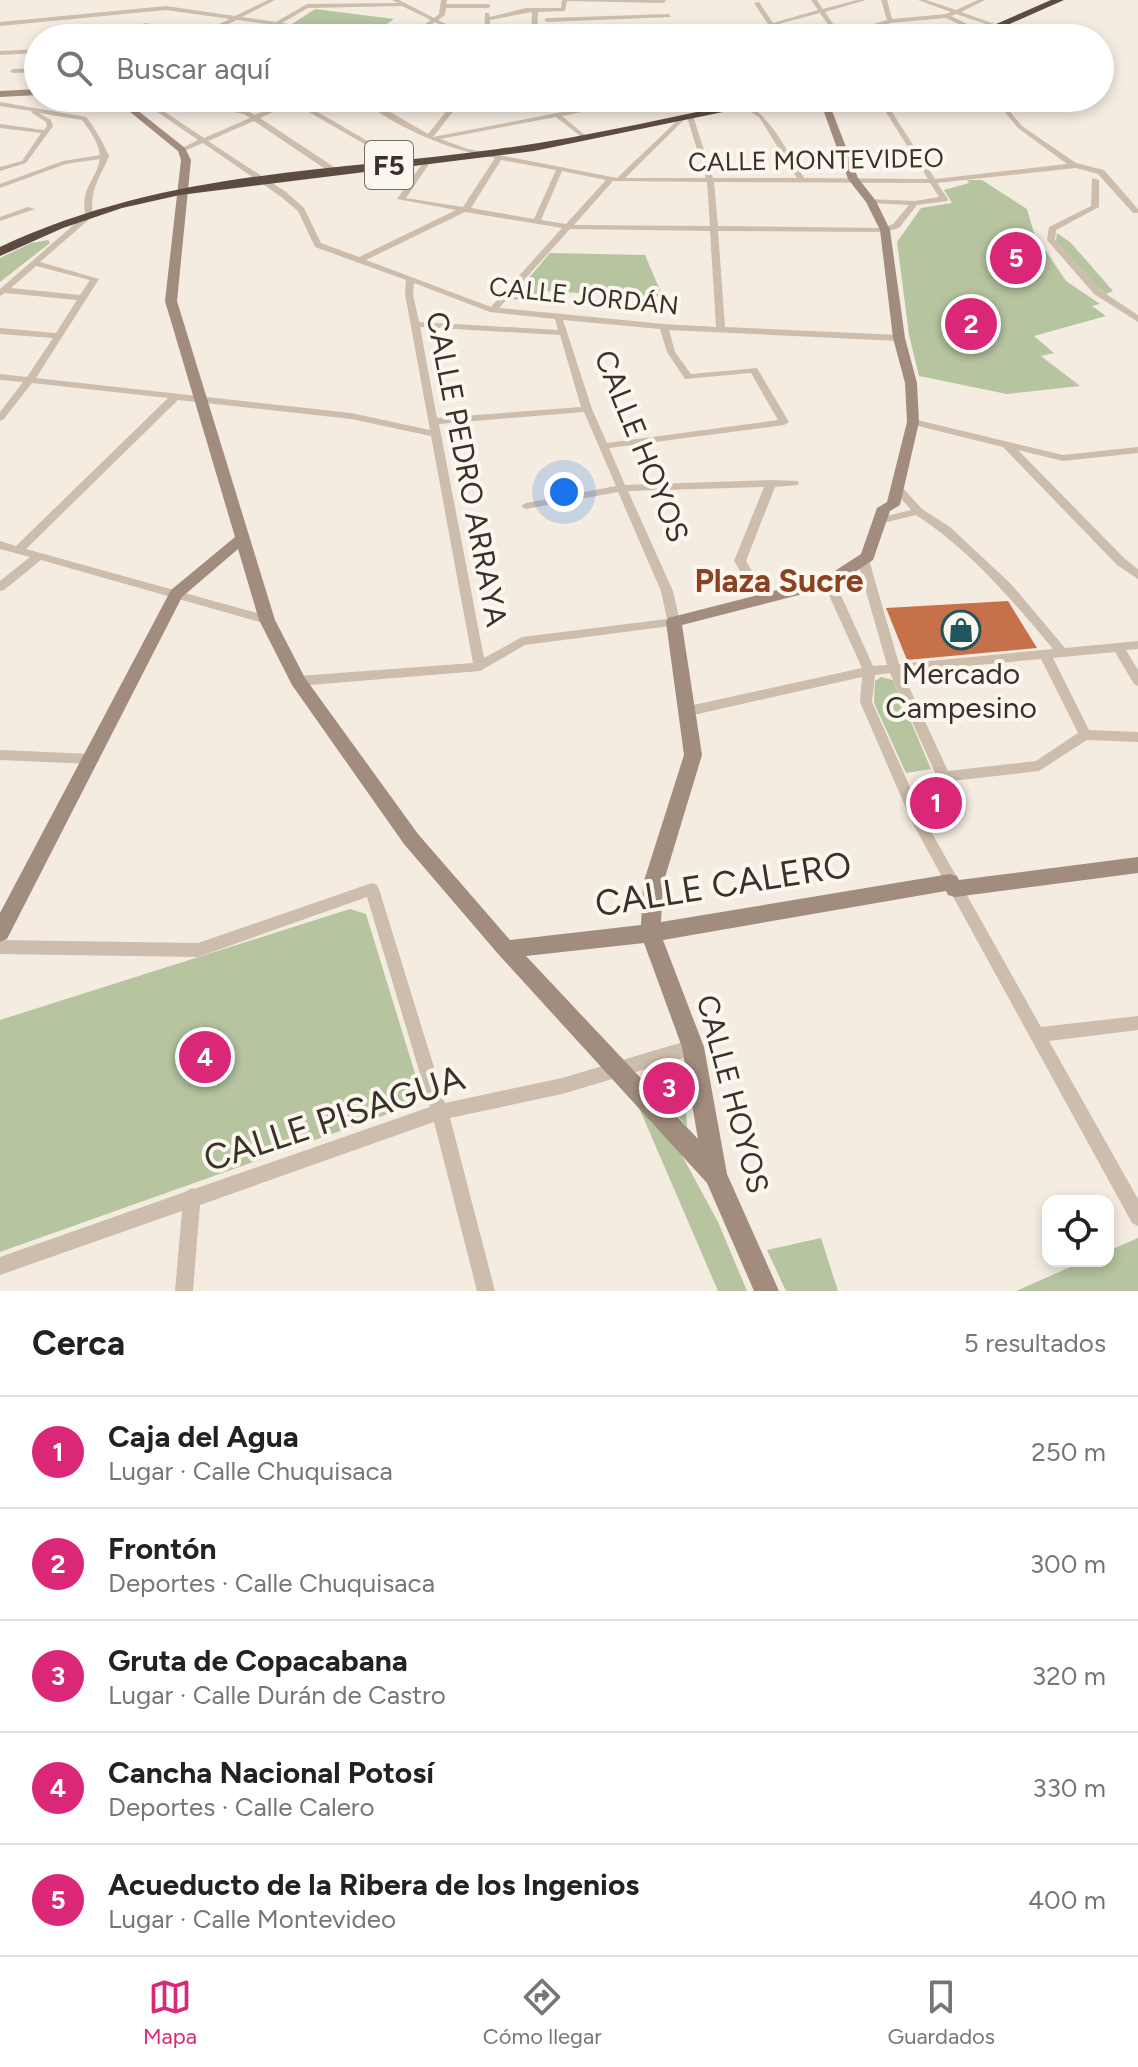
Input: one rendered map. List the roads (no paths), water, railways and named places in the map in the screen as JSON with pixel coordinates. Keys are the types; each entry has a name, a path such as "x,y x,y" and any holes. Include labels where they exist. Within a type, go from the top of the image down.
{"highway":[{"path":"1002,24 1059,0"},
{"name":"F5","path":"0,252 89,216 183,191 262,179 483,155 712,112"}],"main road":[{"path":"0,94 24,93"},
{"path":"134,112 182,150 186,160 171,301 203,398 267,620 298,681 411,839 506,949 621,1069 716,1175"},
{"path":"674,622 829,582 868,557 884,508 893,505 913,422 911,383 899,338 885,230 871,201 853,179 828,112"},
{"path":"0,933 176,594 242,538"},
{"name":"CALLE HOYOS","path":"674,622 693,755 653,884 650,933 693,1047 716,1175 767,1291"},
{"name":"CALLE CALERO","path":"506,949 650,933 952,885 1138,865"}],"street":[{"path":"163,8 176,0"},
{"path":"226,24 272,0"},
{"path":"488,19 563,10 566,0 662,0 672,24"},
{"path":"814,0 827,24"},
{"path":"774,24 863,0"},
{"path":"884,0 890,21"},
{"path":"921,0 991,24"},
{"path":"881,24 947,16 982,0"},
{"path":"0,24 163,8 276,24 307,6 398,2 440,24"},
{"path":"429,24 445,12 444,3 488,3 488,24"},
{"path":"757,3 769,24"},
{"path":"535,11 535,24"},
{"path":"547,24 548,11"},
{"path":"547,20 669,16"},
{"path":"947,16 963,24"},
{"path":"0,53 24,52"},
{"path":"13,71 24,71"},
{"path":"0,104 24,108"},
{"path":"0,169 24,162 45,132 49,121 36,112"},
{"path":"2,292 89,216 86,198 106,162 106,147 84,118 49,112"},
{"name":"CALLE JORDÁN","path":"162,112 262,179 301,210 318,245 493,310 664,327 899,338"},
{"path":"246,112 334,171"},
{"path":"182,150 265,112"},
{"path":"318,112 403,164"},
{"name":"CALLE MONTEVIDEO","path":"385,112 430,138 483,155 615,180 711,183 801,179 935,181 1074,165"},
{"path":"430,138 448,112"},
{"path":"430,138 567,112"},
{"path":"754,112 761,116 801,179"},
{"path":"871,201 915,203 944,199 889,112"},
{"path":"1008,112 1020,127 1095,180 1115,201 1137,212"},
{"path":"556,114 584,137"},
{"path":"493,310 615,180 687,117 711,183 721,329"},
{"path":"0,126 45,132"},
{"path":"0,186 65,162 106,156"},
{"path":"360,260 467,208 499,157"},
{"path":"427,161 401,199 569,227 885,230 896,226 915,203"},
{"path":"1074,165 1101,172 1137,212"},
{"path":"537,220 560,169"},
{"path":"1095,180 1095,207 1052,229 1051,240 1097,292 1126,308 1138,319"},
{"path":"0,219 31,209"},
{"path":"0,418 30,380 95,279 33,263"},
{"name":"CALLE PEDRO ARRAYA","path":"410,280 480,667"},
{"path":"2,292 83,298"},
{"path":"1126,308 1138,308"},
{"name":"CALLE HOYOS","path":"558,316 587,409 667,591 674,622"},
{"path":"416,324 563,333"},
{"path":"604,446 784,422 754,370 688,377 671,352 664,327"},
{"path":"0,331 58,336"},
{"path":"0,377 351,416 437,434"},
{"path":"18,550 176,396"},
{"path":"436,421 587,409"},
{"path":"913,422 1063,458"},
{"path":"1007,445 1138,575"},
{"path":"1025,464 1138,450"},
{"path":"763,599 740,561 771,483"},
{"path":"526,506 624,488 794,483"},
{"path":"897,488 918,511 946,529 1008,588 1062,652"},
{"path":"879,521 918,511"},
{"path":"0,545 267,620"},
{"path":"0,587 39,556"},
{"path":"863,560 894,669 944,777 955,815 919,822"},
{"path":"829,582 869,671 866,702 919,822 952,885 1040,1035 1138,1217"},
{"path":"298,681 480,667 522,641 674,622"},
{"path":"689,711 869,671 1138,645"},
{"path":"1118,647 1138,681"},
{"path":"1046,656 1085,735"},
{"path":"944,777 1039,766 1085,735 1138,737"},
{"path":"0,755 92,759"},
{"path":"0,947 198,950 372,889 440,1112 486,1291"},
{"path":"1040,1035 1138,1023"},
{"name":"CALLE PISAGUA","path":"0,1266 440,1112 562,1086 693,1047"},
{"path":"184,1291 192,1197"}],"place":[{"name":"Acueducto de la Ribera de los Ingenios","path":"1016,258"},
{"name":"Frontón","path":"971,324"},
{"name":"Mercado Campesino","path":"961,630"},
{"name":"Caja del Agua","path":"936,803"},
{"name":"Cancha Nacional Potosí","path":"205,1057"},
{"name":"Gruta de Copacabana","path":"669,1088"}],"district":[{"name":"Plaza Sucre","path":"779,581"}]}
